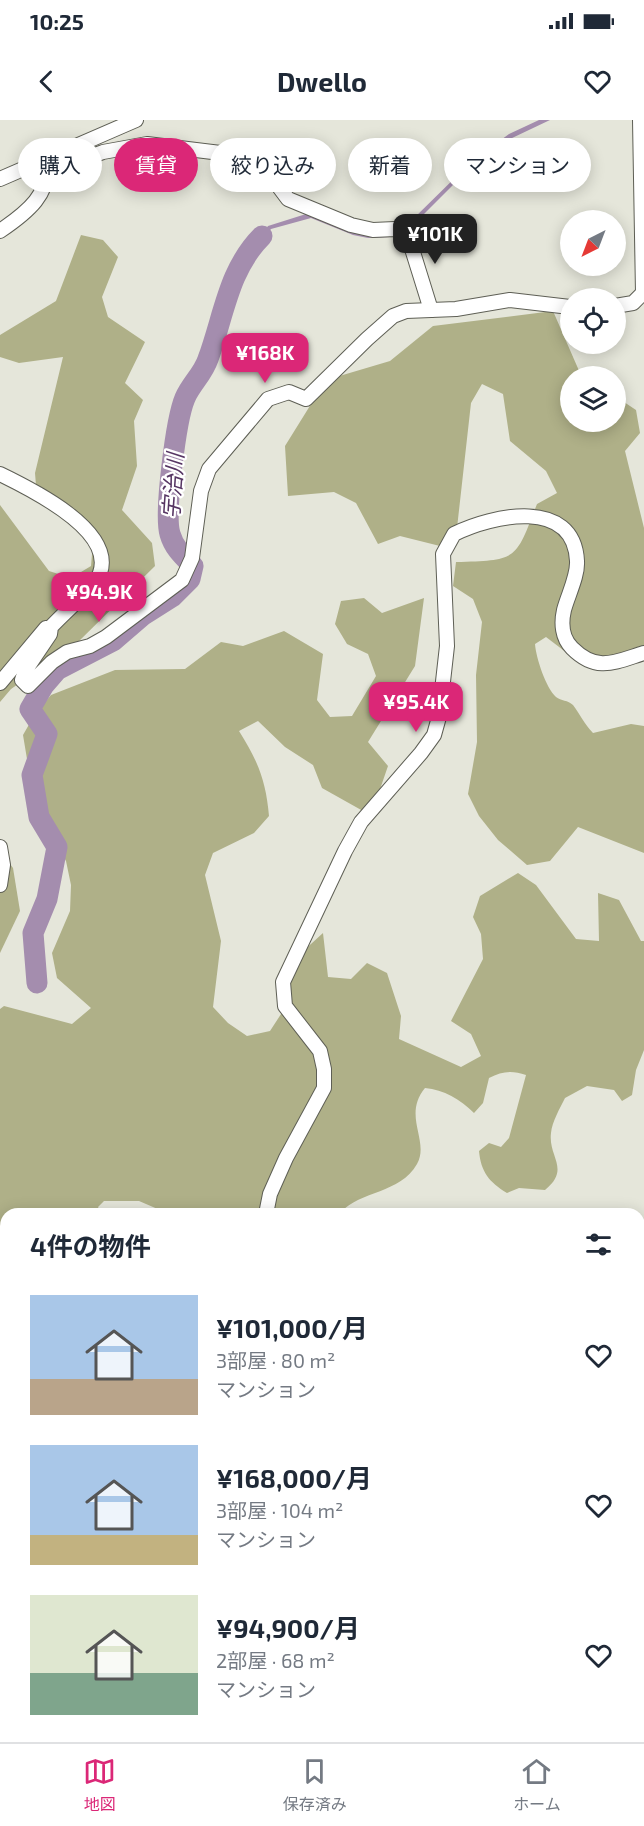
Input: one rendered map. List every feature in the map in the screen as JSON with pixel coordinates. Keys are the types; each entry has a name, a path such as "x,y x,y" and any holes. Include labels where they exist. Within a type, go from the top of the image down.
{"street":[{"path":"94,138 136,120"},
{"path":"626,304 633,303 643,293 640,120"},
{"path":"102,152 147,144 255,159 288,199 351,225 373,230 395,229 408,236 431,310"},
{"path":"0,179 18,171"},
{"path":"0,231 18,219 41,192"},
{"path":"0,474 50,500 76,521 96,540 103,560 99,576 51,627 50,634 25,671 22,680 28,686 52,662 68,652 90,646 106,637 182,580 190,562 201,491 209,469 268,399 289,393 306,399 344,358 393,316 406,311 456,309 510,300 560,305"},
{"path":"267,1208 270,1194 286,1158 324,1088 324,1069 320,1051 285,1006 283,982 339,861 361,822 422,753 434,735 439,717 447,646 443,554 454,534 489,521 539,516 551,518 571,536 578,563 564,612 562,630 569,646 585,661 601,664 644,653"},
{"path":"0,683 44,628 51,627"},
{"path":"0,847 3,865 0,885"}],"green space":[{"path":"81,235 103,240 118,257 102,297 108,317 145,342 125,383 143,400 134,421 137,466 122,510 152,543 155,566 74,646 11,689 0,702 0,505 49,571 71,578 91,566 93,543 37,498 35,473 63,357 19,363 0,357 0,335 56,301"},
{"path":"553,311 560,327 560,354 572,354 577,366 560,366 560,432 626,432 626,403 636,410 640,433 625,451 644,528 644,656 606,661 567,653 546,637 535,644 542,672 552,693 573,705 593,733 631,724 644,726 644,853 578,827 550,861 527,865 498,840 479,816 468,794 477,742 476,675 482,622 473,599 453,586 456,562 492,560 512,554 524,537 537,504 557,493 546,471 510,441 503,394 482,384 471,403 457,528 444,547 400,536 378,544 356,503 334,492 288,496 285,446 326,380 390,361 433,326"},
{"path":"364,598 382,613 424,598 415,666 368,742 388,766 378,795 363,811 322,788 313,765 285,747 258,721 239,731 260,772 266,792 269,816 254,833 213,853 205,875 221,941 213,1007 228,1023 247,1036 270,1031 283,1011 289,964 323,933 328,977 351,979 367,963 387,973 401,1016 399,1039 461,1067 481,1056 471,1034 451,1021 483,959 481,934 473,917 480,896 518,873 536,885 576,939 599,941 598,893 619,900 641,941 644,941 644,1050 636,1070 632,1095 622,1101 614,1090 587,1086 565,1098 551,1133 552,1149 558,1169 553,1183 545,1190 519,1188 507,1193 495,1185 482,1165 479,1151 489,1143 501,1147 509,1138 526,1075 507,1072 489,1078 483,1103 474,1113 451,1096 425,1088 416,1108 421,1146 417,1164 401,1181 358,1200 346,1208 155,1208 139,1201 104,1201 98,1208 0,1208 0,1009 4,1006 72,1024 91,1008 57,978 52,953 70,911 71,885 66,861 35,807 23,735 35,714 51,695 115,670 185,669 221,642 243,646 284,631 323,654 317,700 330,717 352,716 376,676 368,654 347,644 335,624 341,601"},
{"path":"0,850 13,868 20,911 0,953"}],"shaded area":[{"path":"539,120 550,120 512,138 504,138"},
{"path":"444,189 446,192 407,231 393,237 368,238 353,235 311,218 271,229 247,258 242,258 268,226 306,214 393,232 409,223"}],"waterway":[{"name":"宇治川","path":"37,983 33,933 47,899 57,847 39,817 32,775 47,734 30,709 44,685 57,670 113,641 142,616 172,597 190,579 193,566 174,544 169,523 172,466 178,425 185,398 208,359 234,279 241,264 262,236"}]}
